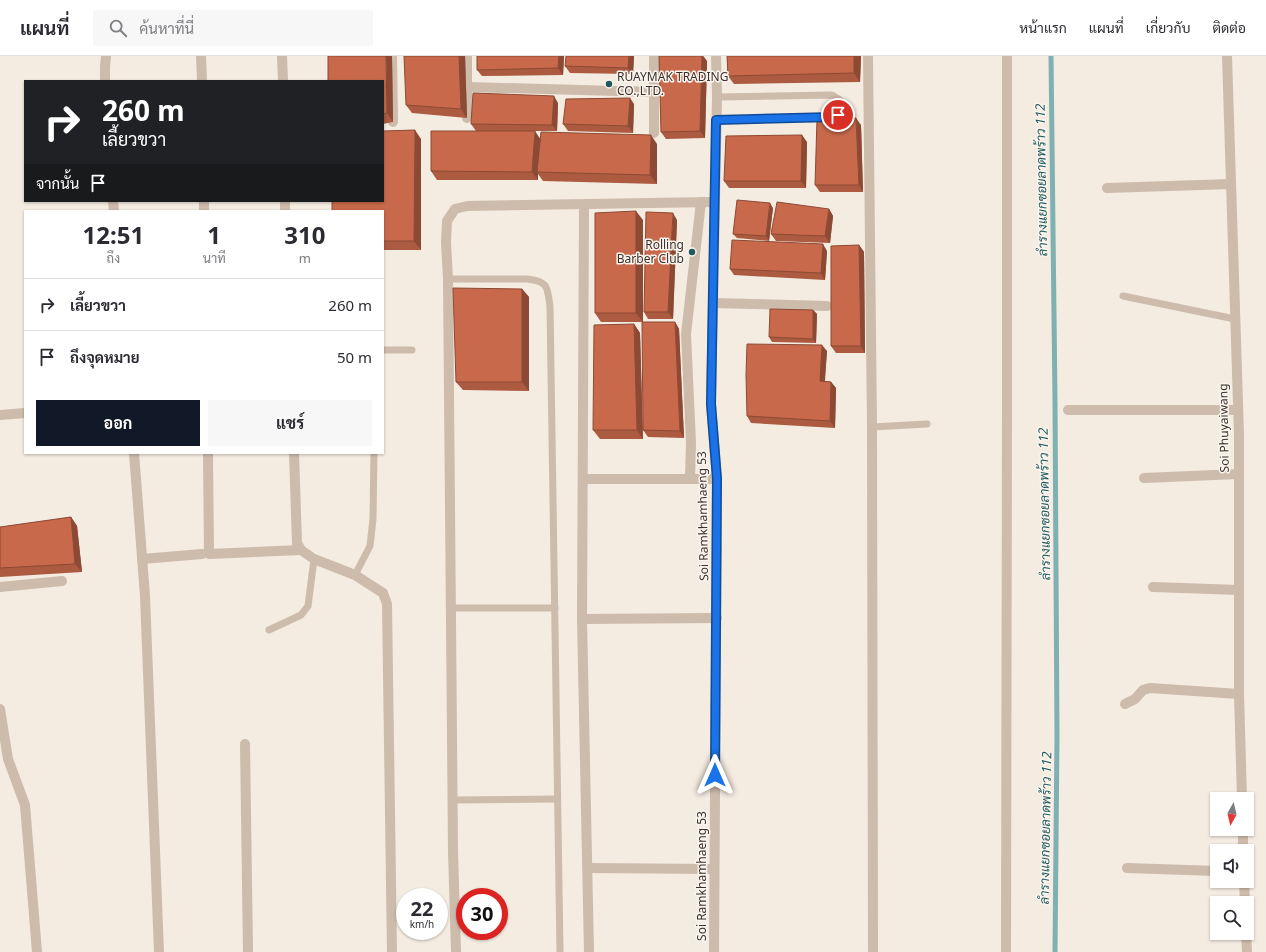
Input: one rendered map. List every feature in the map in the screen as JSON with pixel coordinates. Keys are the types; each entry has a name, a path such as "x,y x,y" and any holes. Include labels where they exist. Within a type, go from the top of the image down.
{"street":[{"path":"105,80 104,68 106,56"},
{"path":"201,56 202,80"},
{"path":"282,56 283,80"},
{"path":"392,56 393,122"},
{"path":"467,118 468,56"},
{"path":"654,56 654,133"},
{"name":"Soi Ramkhamhaeng 53","path":"714,952 717,479 711,404 717,97 716,56"},
{"path":"868,56 872,426 873,952"},
{"path":"1006,952 1007,56"},
{"name":"Soi Phuyaiwang","path":"1227,56 1238,410 1239,694 1242,792"},
{"path":"468,87 654,92"},
{"path":"1107,188 1231,184"},
{"path":"690,479 691,443 686,334 701,202"},
{"path":"456,952 452,800 447,221 455,209 467,206 714,202"},
{"path":"584,204 582,619 589,952"},
{"path":"713,303 826,306"},
{"path":"1068,410 1238,410"},
{"path":"0,415 24,413"},
{"path":"134,454 145,596 159,952"},
{"path":"208,454 209,554 301,550"},
{"path":"294,454 297,542 301,550 314,559 355,575 383,593 387,604 392,952"},
{"path":"1144,478 1238,474"},
{"path":"583,479 717,479"},
{"path":"142,558 202,554"},
{"path":"0,587 62,581"},
{"path":"1153,587 1239,590"},
{"path":"582,619 717,618"},
{"path":"1125,704 1135,700 1143,690 1150,688 1239,694"},
{"path":"0,709 8,759 26,805 37,952"},
{"path":"245,744 248,952"},
{"path":"588,868 714,869"},
{"path":"1127,868 1210,871"},
{"path":"1246,940 1247,952"}],"lane":[{"path":"716,120 834,117 838,115 840,111 840,100 832,95 717,97"},
{"path":"448,279 528,279 540,281 547,287 550,306 560,952"},
{"path":"1123,296 1235,319"},
{"path":"384,350 412,350"},
{"path":"872,426 927,424"},
{"path":"355,575 370,546 373,519 374,454"},
{"path":"269,630 301,615 308,606 314,559"},
{"path":"451,608 555,608"},
{"path":"452,800 558,799"}],"building":[{"path":"328,56 386,56 387,113 384,114 384,80 328,80"},
{"path":"404,56 459,56 461,109 406,105"},
{"path":"477,56 559,56 558,68 477,70"},
{"path":"566,56 629,56 628,68 565,66"},
{"path":"659,56 702,56 700,131 661,132"},
{"path":"727,56 854,56 854,73 728,76"},
{"path":"473,93 554,96 552,125 471,124"},
{"path":"630,98 628,126 563,124 566,99"},
{"path":"856,118 859,185 815,185 817,119"},
{"path":"415,130 414,241 384,241 384,210 332,210 332,202 384,202 384,131"},
{"path":"431,131 535,131 532,172 431,171"},
{"path":"541,132 651,135 650,175 537,172"},
{"path":"802,135 801,181 724,181 726,136"},
{"path":"737,200 770,203 766,236 733,234"},
{"path":"777,202 829,209 825,236 771,234"},
{"path":"636,211 636,313 595,313 595,213"},
{"path":"646,212 673,213 668,312 644,312"},
{"path":"732,240 823,244 821,273 730,269"},
{"path":"859,245 861,346 831,346 831,246"},
{"path":"453,288 522,289 522,382 456,382"},
{"path":"770,309 813,310 813,339 769,337"},
{"path":"642,322 675,322 680,431 643,430"},
{"path":"634,324 637,430 593,430 594,325"},
{"path":"747,344 822,345 820,381 831,382 830,421 747,416"},
{"path":"71,517 75,564 0,568 0,527"}],"waterway":[{"name":"ลำรางแยกซอยลาดพร้าว 112","path":"1051,56 1057,736 1055,952"}],"place":[{"name":"RUAYMAK TRADING CO.,LTD.","path":"609,84"},
{"name":"Rolling Barber Club","path":"692,252"}],"route":[{"path":"715,775 717,479 711,404 716,120 834,117 838,115"}]}
